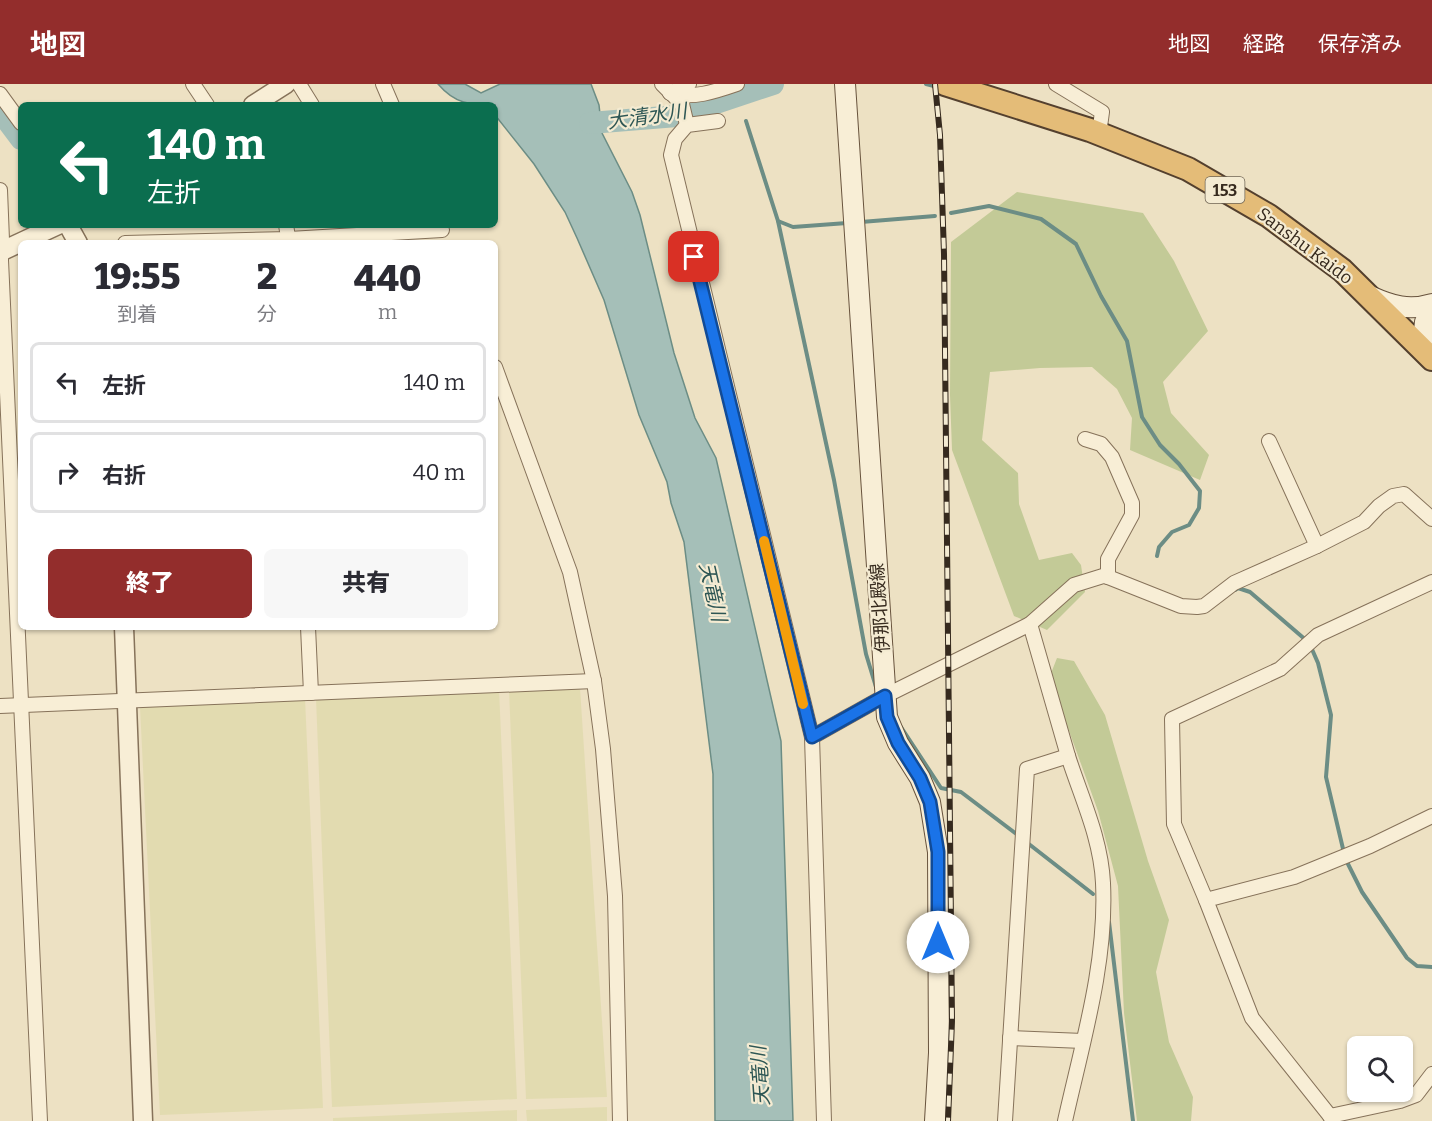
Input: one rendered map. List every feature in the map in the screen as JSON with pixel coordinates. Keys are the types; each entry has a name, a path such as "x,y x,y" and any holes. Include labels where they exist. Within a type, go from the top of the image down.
{"highway":[{"name":"Sanshu Kaido","path":"945,84 1099,134 1188,168 1269,216 1342,270 1427,353"}],"main road":[{"name":"伊那北殿線","path":"845,84 887,717 898,743 920,778 930,802 938,852 939,1053 935,1121"},
{"path":"1370,296 1401,308 1416,308 1432,304"},
{"path":"1427,353 1425,322 1432,309"}],"street":[{"path":"193,84 205,102"},
{"path":"259,102 286,84"},
{"path":"299,84 310,102"},
{"path":"382,84 391,102"},
{"path":"666,89 689,84"},
{"path":"666,89 686,97 715,92 737,84"},
{"path":"1056,84 1102,112 1099,134"},
{"path":"666,89 682,104 687,125"},
{"path":"0,94 18,119"},
{"path":"718,121 687,125 675,139 671,155 812,737 824,1121"},
{"path":"0,190 18,619"},
{"path":"25,240 51,228"},
{"path":"298,240 417,228"},
{"path":"1,251 18,243"},
{"path":"498,375 570,572 594,681 603,749 615,896 620,1121"},
{"path":"1085,439 1101,444 1112,457 1132,502 1132,515 1108,559 1108,577"},
{"path":"1269,441 1317,546"},
{"path":"812,737 885,696 1030,624 1074,585 1103,576 1181,606 1204,606 1234,583 1364,522 1379,506 1393,496 1404,494 1432,519"},
{"path":"1432,582 1318,635 1280,669 1172,719 1174,824 1252,1018 1332,1118 1401,1101 1416,1095 1432,1074"},
{"path":"1030,624 1068,756 1094,829 1103,881 1102,927 1095,983 1065,1121"},
{"path":"19,630 40,1121"},
{"path":"124,630 143,1121"},
{"path":"308,630 311,693"},
{"path":"0,705 127,702 594,681"},
{"path":"1005,1121 1027,769 1068,756"},
{"path":"1206,900 1294,877 1344,857 1432,816"},
{"path":"1010,1038 1083,1041"}],"shaded area":[{"path":"580,688 607,1097 526,1099 509,690"},
{"path":"499,689 517,1099 332,1107 316,698"},
{"path":"305,698 323,1108 160,1115 140,707"},
{"path":"607,1107 607,1121 527,1121 526,1110"},
{"path":"517,1110 517,1121 333,1121 333,1118"}],"green space":[{"path":"1017,192 1143,213 1174,261 1208,331 1163,382 1171,413 1209,455 1200,480 1130,450 1132,418 1117,389 1092,367 990,372 982,440 1018,473 1019,504 1039,560 1072,553 1081,565 1085,592 1047,630 1014,616 952,450 951,242"},
{"path":"1057,658 1074,661 1105,715 1148,861 1169,920 1156,972 1169,1042 1193,1097 1191,1121 1137,1121 1124,1013 1118,886 1098,811 1068,728 1044,691"}],"water":[{"name":"天竜川","path":"438,84 465,84 481,93 500,84 591,84 599,105 602,133 632,192 640,215 674,353 695,418 716,458 781,741 793,1121 715,1121 713,774 684,542 671,503 667,482 639,415 604,300 565,212 534,164 498,119 498,102 464,102 444,91"}],"waterway":[{"name":"大清水川","path":"590,123 677,116 773,84"},
{"name":"大清水川","path":"926,84 938,87"},
{"name":"大清水川","path":"737,97 739,103"},
{"path":"0,111 18,135"},
{"path":"746,121 778,221 793,227 847,223"},
{"path":"951,213 989,206 1041,219 1076,244 1101,296 1127,341 1142,417 1160,445 1179,464 1200,491 1199,508 1189,525 1172,532 1159,547 1157,556"},
{"path":"861,222 935,216"},
{"path":"778,221 834,480 866,654 876,687"},
{"path":"1235,590 1238,588 1250,592 1307,641"},
{"path":"1311,647 1318,663 1331,715 1326,777 1344,853"},
{"path":"901,727 941,788 961,792 1019,836"},
{"path":"1025,841 1093,894"},
{"path":"1346,860 1362,892 1407,958 1417,966 1432,967"},
{"path":"1109,922 1133,1121"}],"railway":[{"path":"935,84 940,135 944,254 952,1021 948,1121"}],"slow traffic":[{"path":"764,541 803,704"}],"route":[{"path":"694,257 812,737 885,696 887,717 898,743 920,778 930,802 938,852 938,942"}]}
